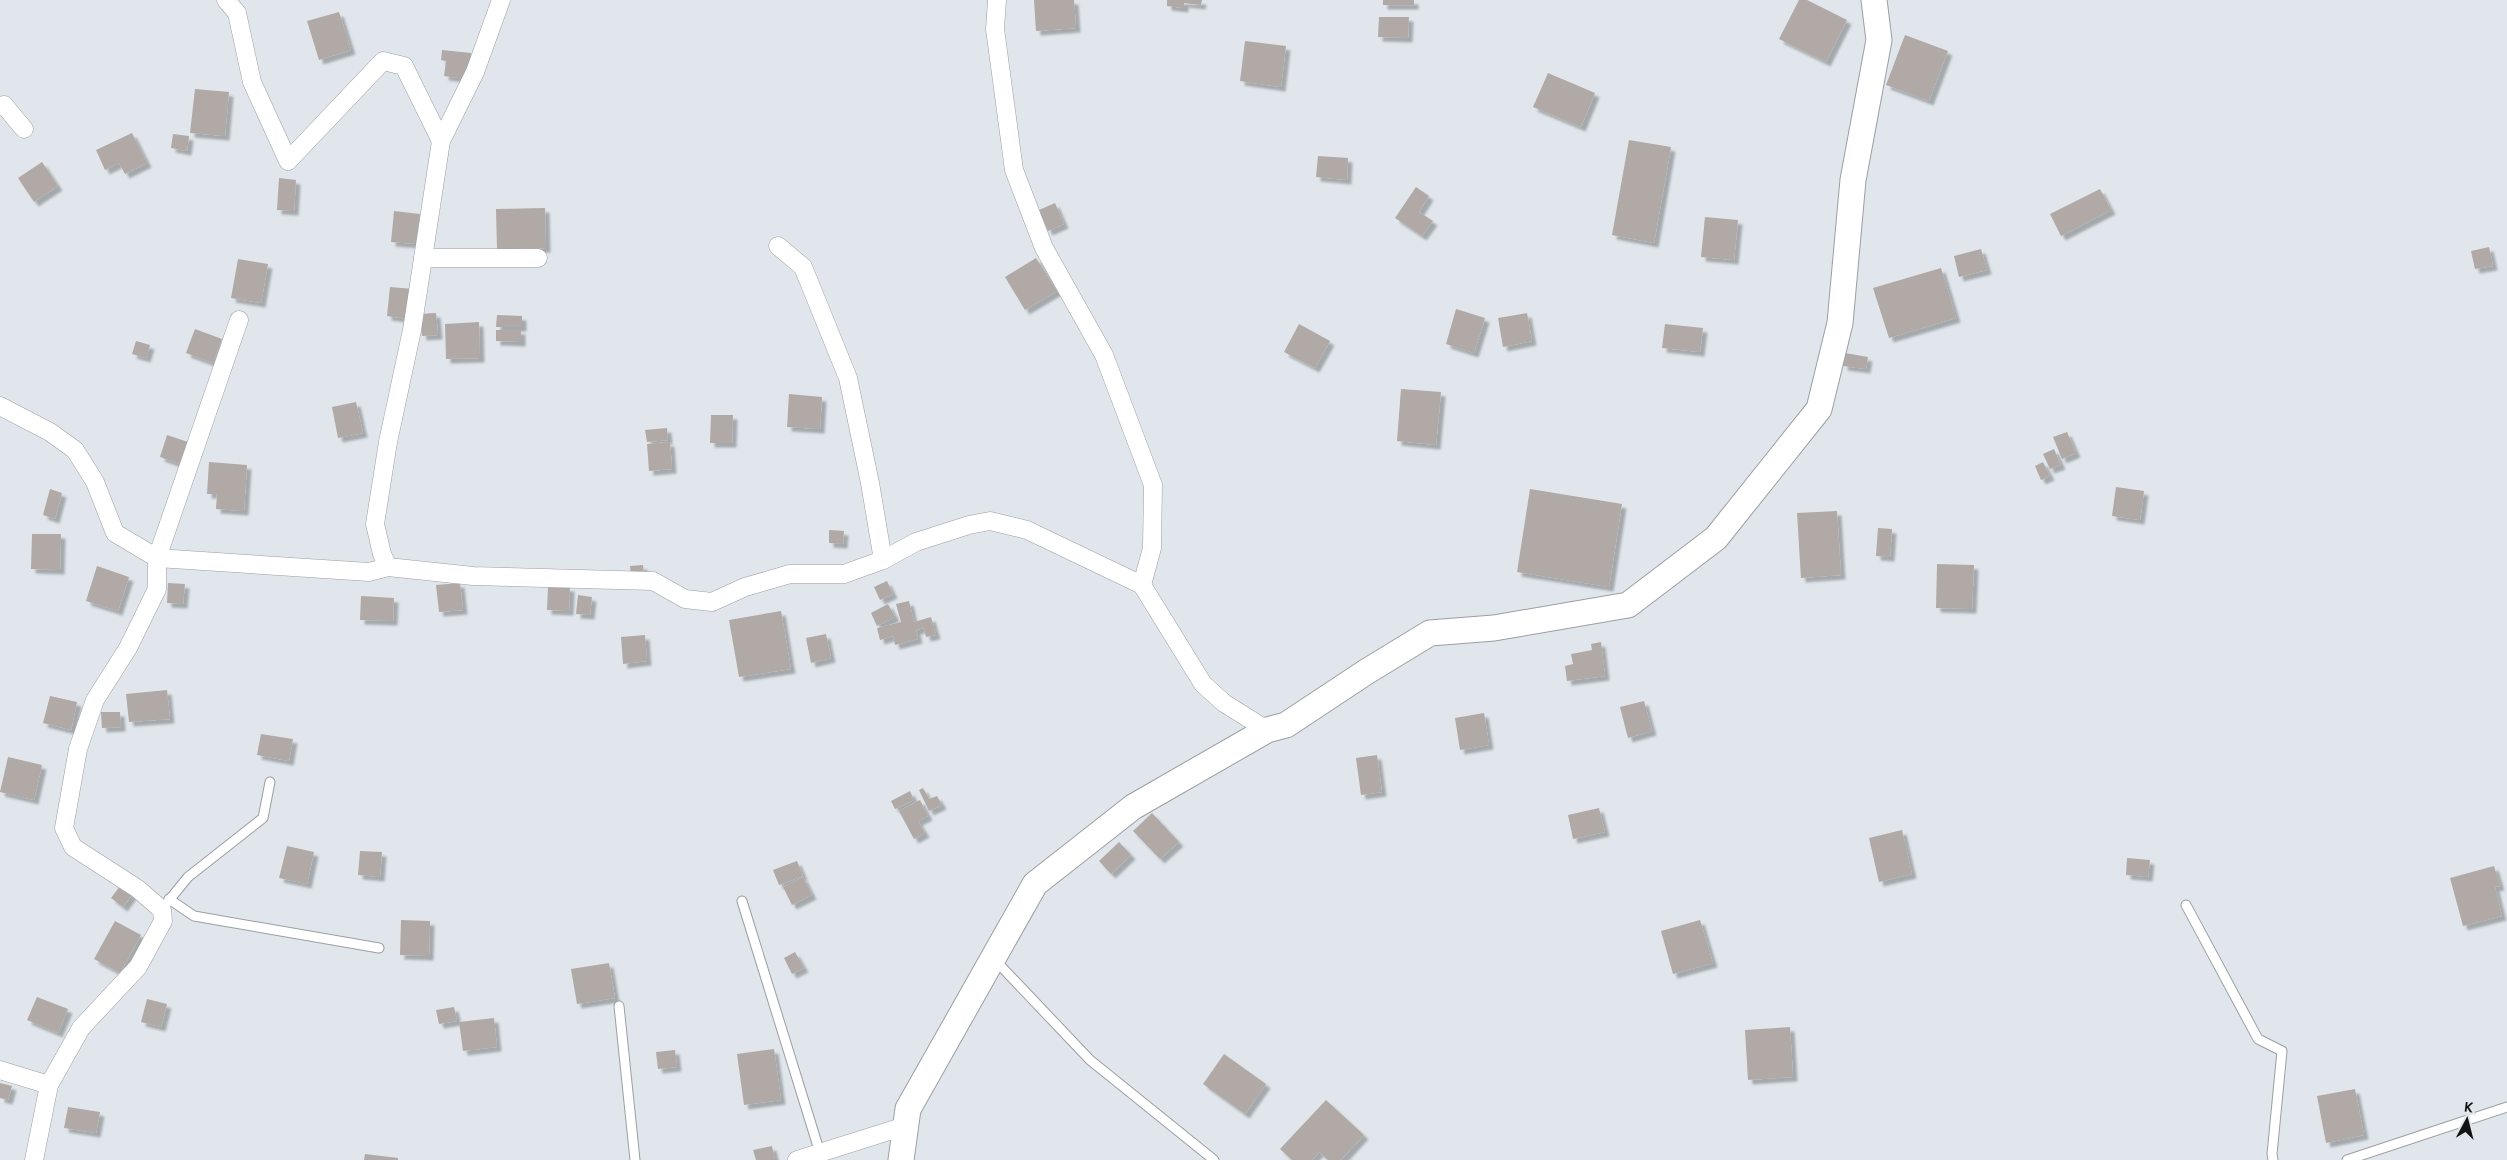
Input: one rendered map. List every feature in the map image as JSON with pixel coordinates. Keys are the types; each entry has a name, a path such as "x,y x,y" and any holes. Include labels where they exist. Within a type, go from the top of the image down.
{"street":[{"path":"226,0 238,14 252,82 288,161 383,61 404,66 441,141"},
{"path":"388,567 382,554 375,524 388,442 412,330 441,141 476,72 500,0"},
{"path":"997,0 995,29 1014,170 1044,248 1104,355 1154,485 1152,548 1142,585"},
{"path":"901,1160 908,1108 1035,884 1133,807 1267,730 1286,725 1366,672 1430,633 1494,628 1628,605 1716,538 1819,409 1840,323 1854,180 1879,40 1874,0"},
{"path":"0,106 4,105 24,129"},
{"path":"778,246 803,267 848,378 870,483 883,560"},
{"path":"423,258 538,258"},
{"path":"34,1160 49,1086 81,1028 138,967 163,921 166,905 73,847 64,828 81,741 95,700 128,648 158,589 157,558 240,320"},
{"path":"0,406 50,432 75,450 96,482 115,533 157,558 369,572 388,567 473,576 653,581 685,598 712,602 745,587 790,574 844,574 883,560 916,542 969,525 990,521 1027,530 1142,585 1203,684 1224,703 1267,730"},
{"path":"0,1070 49,1086"},
{"path":"797,1160 905,1126"}],"lane":[{"path":"270,782 263,818 188,877 166,905 194,916 379,948"},
{"path":"742,901 820,1153"},
{"path":"2186,905 2258,1039 2282,1051 2273,1160"},
{"path":"992,957 1090,1060 1214,1160"},
{"path":"619,1006 635,1160"},
{"path":"2347,1160 2507,1107"}],"building":[{"path":"1034,0 1074,0 1076,28 1036,31"},
{"path":"1167,0 1202,0 1201,5 1184,3 1184,8 1167,6"},
{"path":"1383,0 1414,0 1414,5 1383,5"},
{"path":"1799,0 1807,0 1847,20 1826,62 1779,39"},
{"path":"339,12 351,50 319,60 307,21"},
{"path":"1379,17 1409,17 1408,38 1378,37"},
{"path":"1905,35 1948,51 1929,101 1886,85"},
{"path":"1245,41 1286,46 1281,87 1240,81"},
{"path":"442,50 471,53 468,79 444,76 446,61 441,60"},
{"path":"1548,73 1595,93 1581,127 1533,107"},
{"path":"195,89 229,92 225,136 190,133"},
{"path":"132,133 147,163 125,174 119,163 105,170 96,150"},
{"path":"173,134 189,136 187,151 171,148"},
{"path":"1629,140 1671,147 1654,243 1612,235"},
{"path":"1318,156 1348,158 1347,180 1316,177"},
{"path":"42,162 58,186 34,202 18,178"},
{"path":"279,178 296,180 294,211 277,210"},
{"path":"1416,187 1429,196 1419,212 1433,221 1422,236 1395,218"},
{"path":"2100,189 2111,210 2061,236 2050,214"},
{"path":"1055,203 1064,224 1048,231 1039,210"},
{"path":"545,208 546,248 497,249 496,209"},
{"path":"394,211 420,214 417,244 391,242"},
{"path":"1705,217 1738,220 1734,260 1701,257"},
{"path":"2489,247 2493,266 2475,269 2471,251"},
{"path":"1981,249 1987,270 1959,277 1954,256"},
{"path":"1036,258 1057,291 1025,310 1005,277"},
{"path":"238,259 268,264 261,303 231,298"},
{"path":"1941,268 1956,318 1889,338 1873,288"},
{"path":"390,287 413,289 409,319 387,316"},
{"path":"1456,309 1485,318 1474,353 1446,344"},
{"path":"436,313 438,335 422,336 420,314"},
{"path":"1527,313 1532,341 1503,347 1498,318"},
{"path":"497,315 522,316 522,327 496,327"},
{"path":"479,322 480,358 446,359 445,324"},
{"path":"1299,324 1330,341 1315,368 1284,352"},
{"path":"1665,324 1703,328 1700,352 1662,348"},
{"path":"195,329 222,339 213,363 186,353"},
{"path":"496,330 521,330 521,342 496,341"},
{"path":"136,341 150,345 146,358 132,354"},
{"path":"1845,353 1868,357 1866,369 1843,366"},
{"path":"1401,389 1441,392 1436,445 1397,441"},
{"path":"789,394 822,397 820,429 787,427"},
{"path":"356,402 363,433 338,438 332,407"},
{"path":"711,415 733,415 732,443 710,443"},
{"path":"667,428 668,440 647,442 645,430"},
{"path":"2067,432 2076,453 2062,459 2053,437"},
{"path":"167,435 188,442 180,464 160,457"},
{"path":"670,442 672,469 649,471 647,444"},
{"path":"2054,449 2061,465 2050,469 2043,454"},
{"path":"209,462 247,465 244,511 216,509 217,494 207,494"},
{"path":"2043,462 2050,476 2041,480 2035,466"},
{"path":"2116,487 2144,491 2140,520 2112,516"},
{"path":"50,489 62,493 55,519 43,515"},
{"path":"1530,489 1622,504 1609,587 1517,572"},
{"path":"1837,511 1841,575 1801,578 1797,513"},
{"path":"1878,528 1892,529 1890,557 1876,556"},
{"path":"829,530 844,531 843,544 829,543"},
{"path":"32,534 61,534 60,570 31,569"},
{"path":"1937,564 1974,565 1972,609 1936,608"},
{"path":"643,565 644,576 631,577 630,566"},
{"path":"97,566 129,577 118,611 86,601"},
{"path":"887,581 893,594 880,600 874,587"},
{"path":"168,583 185,584 183,604 167,603"},
{"path":"460,583 463,610 439,612 436,585"},
{"path":"548,587 570,587 569,611 547,610"},
{"path":"578,595 592,597 590,615 576,614"},
{"path":"361,596 394,598 393,621 360,620"},
{"path":"909,601 914,622 931,617 936,635 926,637 924,628 916,630 918,639 895,645 893,636 880,640 877,628 901,622 896,604"},
{"path":"888,604 895,617 877,626 871,613"},
{"path":"781,611 791,669 739,677 729,620"},
{"path":"826,634 831,658 811,663 806,638"},
{"path":"645,635 647,661 623,664 621,637"},
{"path":"1601,642 1605,676 1567,681 1565,666 1573,664 1571,654 1592,650 1591,644"},
{"path":"167,690 170,719 129,722 126,694"},
{"path":"50,696 77,702 71,730 43,723"},
{"path":"1644,701 1652,731 1628,738 1620,707"},
{"path":"101,712 120,712 121,727 102,728"},
{"path":"1484,713 1489,745 1460,750 1455,718"},
{"path":"261,734 293,739 289,761 257,755"},
{"path":"1377,755 1382,792 1361,795 1356,758"},
{"path":"8,757 42,765 34,800 0,792"},
{"path":"923,788 929,799 937,796 942,805 929,811 919,790"},
{"path":"910,791 914,800 895,809 891,801"},
{"path":"920,800 928,816 918,821 925,833 914,839 899,811"},
{"path":"1599,808 1605,832 1573,839 1568,815"},
{"path":"1152,813 1179,842 1160,859 1133,831"},
{"path":"1902,830 1912,874 1879,882 1869,838"},
{"path":"1119,842 1131,855 1111,874 1099,861"},
{"path":"287,846 314,852 307,884 279,878"},
{"path":"360,851 382,852 380,877 358,875"},
{"path":"2127,858 2150,860 2148,877 2126,875"},
{"path":"797,861 803,876 779,885 773,870"},
{"path":"2494,866 2500,886 2495,887 2502,916 2463,926 2450,878"},
{"path":"803,877 812,895 792,905 783,887"},
{"path":"120,886 132,895 123,907 111,898"},
{"path":"401,920 430,921 429,956 400,955"},
{"path":"1700,920 1713,963 1673,974 1661,931"},
{"path":"115,921 141,935 120,973 94,959"},
{"path":"795,952 804,968 792,974 784,958"},
{"path":"609,963 615,998 577,1004 571,969"},
{"path":"37,997 68,1009 58,1033 27,1020"},
{"path":"147,999 167,1004 161,1027 141,1022"},
{"path":"454,1007 457,1021 439,1024 436,1010"},
{"path":"494,1018 497,1047 463,1051 459,1022"},
{"path":"1790,1027 1793,1077 1748,1080 1745,1030"},
{"path":"774,1049 781,1100 744,1105 737,1054"},
{"path":"675,1050 677,1067 658,1069 656,1052"},
{"path":"1224,1054 1266,1084 1245,1114 1203,1084"},
{"path":"0,1083 12,1086 8,1100 0,1098"},
{"path":"2355,1089 2364,1135 2326,1143 2317,1096"},
{"path":"1326,1100 1364,1135 1341,1160 1328,1160 1319,1152 1312,1160 1292,1160 1280,1149"},
{"path":"68,1107 100,1112 96,1133 64,1128"},
{"path":"772,1146 775,1160 756,1160 753,1150"},
{"path":"365,1154 398,1158 398,1160 364,1160"}]}
